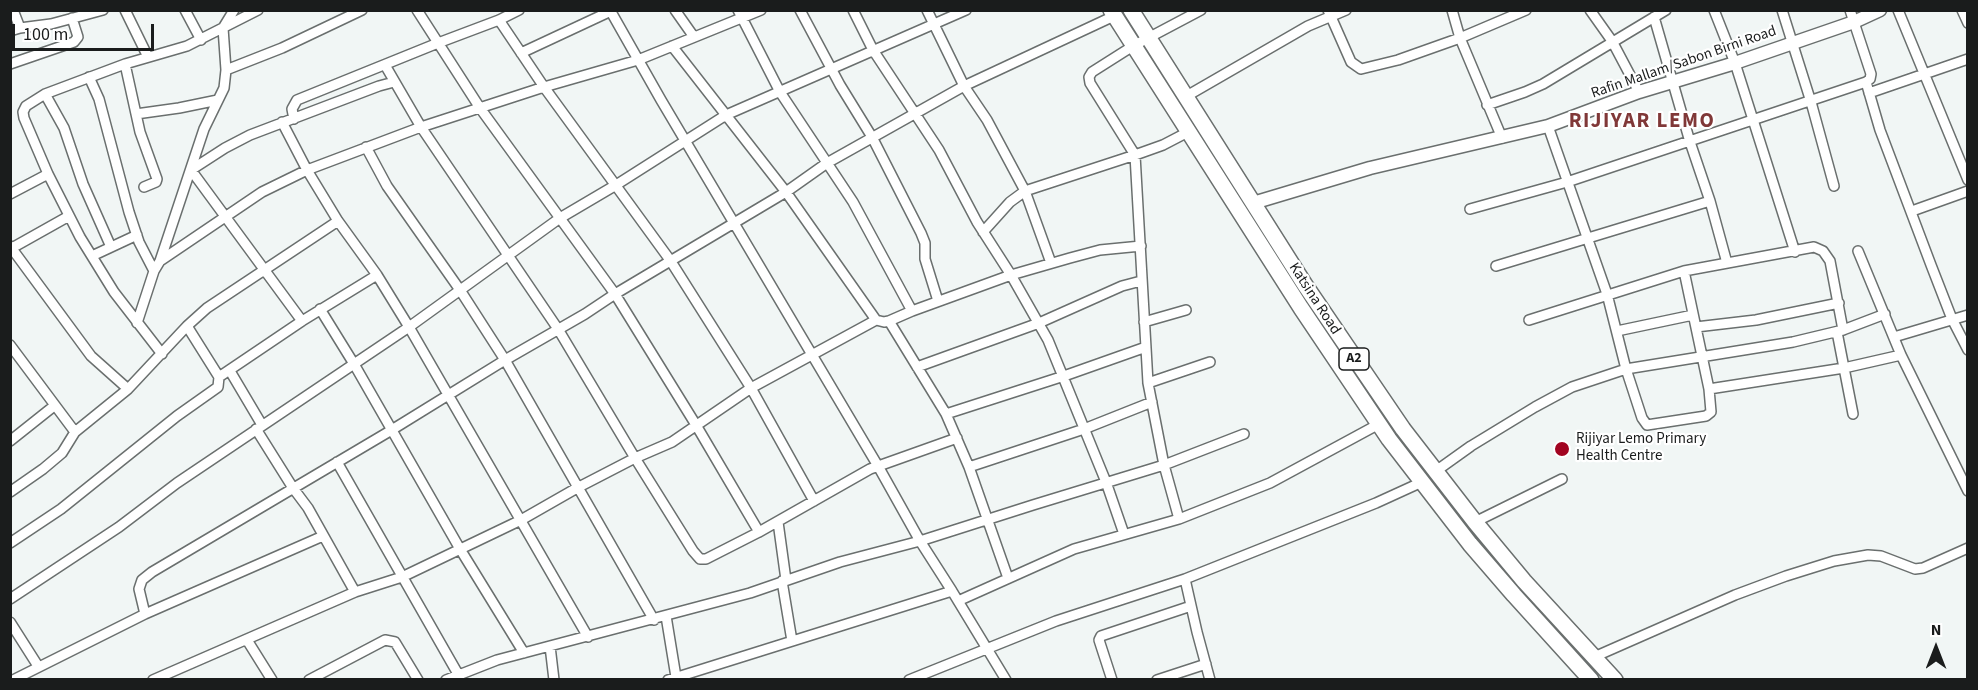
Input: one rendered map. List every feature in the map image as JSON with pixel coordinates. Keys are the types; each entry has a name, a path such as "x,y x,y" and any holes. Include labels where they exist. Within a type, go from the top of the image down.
{"highway":[{"name":"Katsina Road","path":"1131,10 1358,365 1475,522 1524,581 1615,680"},
{"name":"Katsina Road","path":"1112,13 1301,308 1379,424 1422,482 1506,586 1591,680"}],"street":[{"path":"14,10 15,29 51,24 103,10"},
{"path":"125,10 148,57"},
{"path":"185,10 201,40"},
{"path":"137,322 192,170 204,129 224,88 226,70 223,28 234,10"},
{"path":"162,354 114,292 69,216 48,174 23,112 26,106 45,94 125,64 187,46 258,10"},
{"path":"226,70 282,48 362,10"},
{"path":"417,10 480,108 615,294 759,532"},
{"path":"294,118 292,109 297,100 519,10"},
{"path":"675,10 694,37"},
{"path":"160,261 262,192 308,170 421,127 544,87 638,60 694,37 740,14 761,10"},
{"path":"800,10 840,85 872,137 925,243 925,259 938,301"},
{"path":"853,10 873,50 939,150 983,232 1039,322 1064,376 1124,534"},
{"path":"927,10 964,86 987,120 1025,191 1051,263"},
{"path":"10,599 119,527 177,483 409,327 560,218 726,115 966,10"},
{"path":"1179,519 1164,465 1148,383 1135,155 1090,83 1089,77 1092,72 1133,46 1201,10"},
{"path":"1185,97 1329,13 1346,10"},
{"path":"1452,10 1460,38 1502,138"},
{"path":"1329,13 1351,62 1361,69 1398,60 1460,38 1526,10"},
{"path":"1590,10 1612,41 1639,92"},
{"path":"1487,105 1543,84 1666,10"},
{"path":"1714,10 1735,63 1795,252"},
{"path":"1782,10 1834,186"},
{"name":"Rafin Mallam/Sabon Birni Road","path":"1253,203 1370,168 1548,126 1639,92 1735,63 1793,42 1852,16 1880,10"},
{"path":"1898,10 1968,180"},
{"path":"1962,10 1968,23"},
{"path":"520,53 610,11 813,354 920,541 1006,680"},
{"path":"145,614 139,588 142,580 152,572 670,260 734,224 827,163 964,86 1112,13"},
{"path":"740,14 780,92 853,202 912,311"},
{"path":"1470,209 1566,182 1866,82 1870,79 1871,74 1852,16"},
{"path":"1654,17 1727,263"},
{"path":"10,64 74,42 78,37 72,18"},
{"path":"499,20 544,87 670,260 751,388 814,501"},
{"path":"672,46 786,192 876,320 890,321 938,301 1051,263 1100,250 1141,246"},
{"path":"1869,93 1968,59"},
{"path":"125,64 136,114 157,179 156,182 144,186"},
{"path":"384,65 421,127 558,329 635,458 700,559 706,559 759,532 878,466 957,438"},
{"path":"89,77 99,99 119,179 137,235 154,271"},
{"path":"192,170 241,139 394,82"},
{"path":"1866,82 1880,130 1952,319 1968,350"},
{"path":"45,94 64,128 83,184 111,247"},
{"path":"136,114 218,100"},
{"path":"282,122 338,221 377,275 409,327 588,637"},
{"path":"1548,126 1607,294 1626,369 1642,418 1647,425 1706,416 1711,412 1709,389 1684,271"},
{"path":"983,232 1010,202 1025,191 1163,145 1188,132"},
{"path":"366,147 387,186 460,290 505,360 654,620"},
{"path":"192,170 302,321"},
{"path":"10,194 48,174"},
{"path":"1912,211 1968,191"},
{"path":"1496,266 1710,201"},
{"path":"69,216 11,247 91,356 128,389"},
{"path":"10,492 43,470 62,453 75,432 128,389 207,308 338,221"},
{"path":"92,256 137,235"},
{"path":"1529,320 1684,271 1814,247 1823,251 1830,261 1839,303 1844,368 1853,414"},
{"path":"1858,251 1901,355 1968,491"},
{"path":"219,377 320,309 377,275"},
{"path":"917,367 1039,322 1122,285 1141,281"},
{"path":"1696,327 1756,320 1839,303"},
{"path":"320,309 354,364 459,549 524,653"},
{"path":"1144,322 1186,310"},
{"path":"1436,471 1535,407 1572,387 1626,369 1793,342 1840,331 1885,314"},
{"path":"1617,331 1693,315"},
{"path":"1894,337 1968,315"},
{"path":"153,680 355,592 402,577 521,520 635,458 672,442 751,388 876,320"},
{"path":"890,321 946,414 969,467 1008,578"},
{"path":"10,543 61,509 177,416 216,390 219,377 187,326"},
{"path":"10,345 75,432"},
{"path":"946,414 1146,347"},
{"path":"1709,389 1844,368 1901,355"},
{"path":"1148,383 1210,362"},
{"path":"230,371 293,488 308,508 355,592"},
{"path":"969,467 1084,429 1152,402"},
{"path":"10,441 54,406"},
{"path":"958,601 1074,549 1179,519 1277,480 1379,424"},
{"path":"446,680 524,653 750,593 840,562 920,541 1164,465 1244,435"},
{"path":"337,462 458,674"},
{"path":"1475,522 1562,479"},
{"path":"914,679 1056,621 1185,579 1376,503 1422,482"},
{"path":"778,522 792,641"},
{"path":"13,680 145,614 323,536"},
{"path":"1594,657 1735,595 1834,561 1868,555 1881,556 1915,569 1923,568 1968,548"},
{"path":"1185,579 1210,680"},
{"path":"666,616 672,678 952,591"},
{"path":"1112,680 1100,638 1191,606"},
{"path":"10,622 39,666"},
{"path":"247,640 272,680"},
{"path":"309,680 386,640 395,642 418,680"},
{"path":"550,646 554,680"},
{"path":"1157,680 1206,664"}],"place":[{"name":"Rijiyar Lemo Primary Health Centre","path":"1562,449"}],"district":[{"name":"RIJIYAR LEMO","path":"1642,122"}]}
